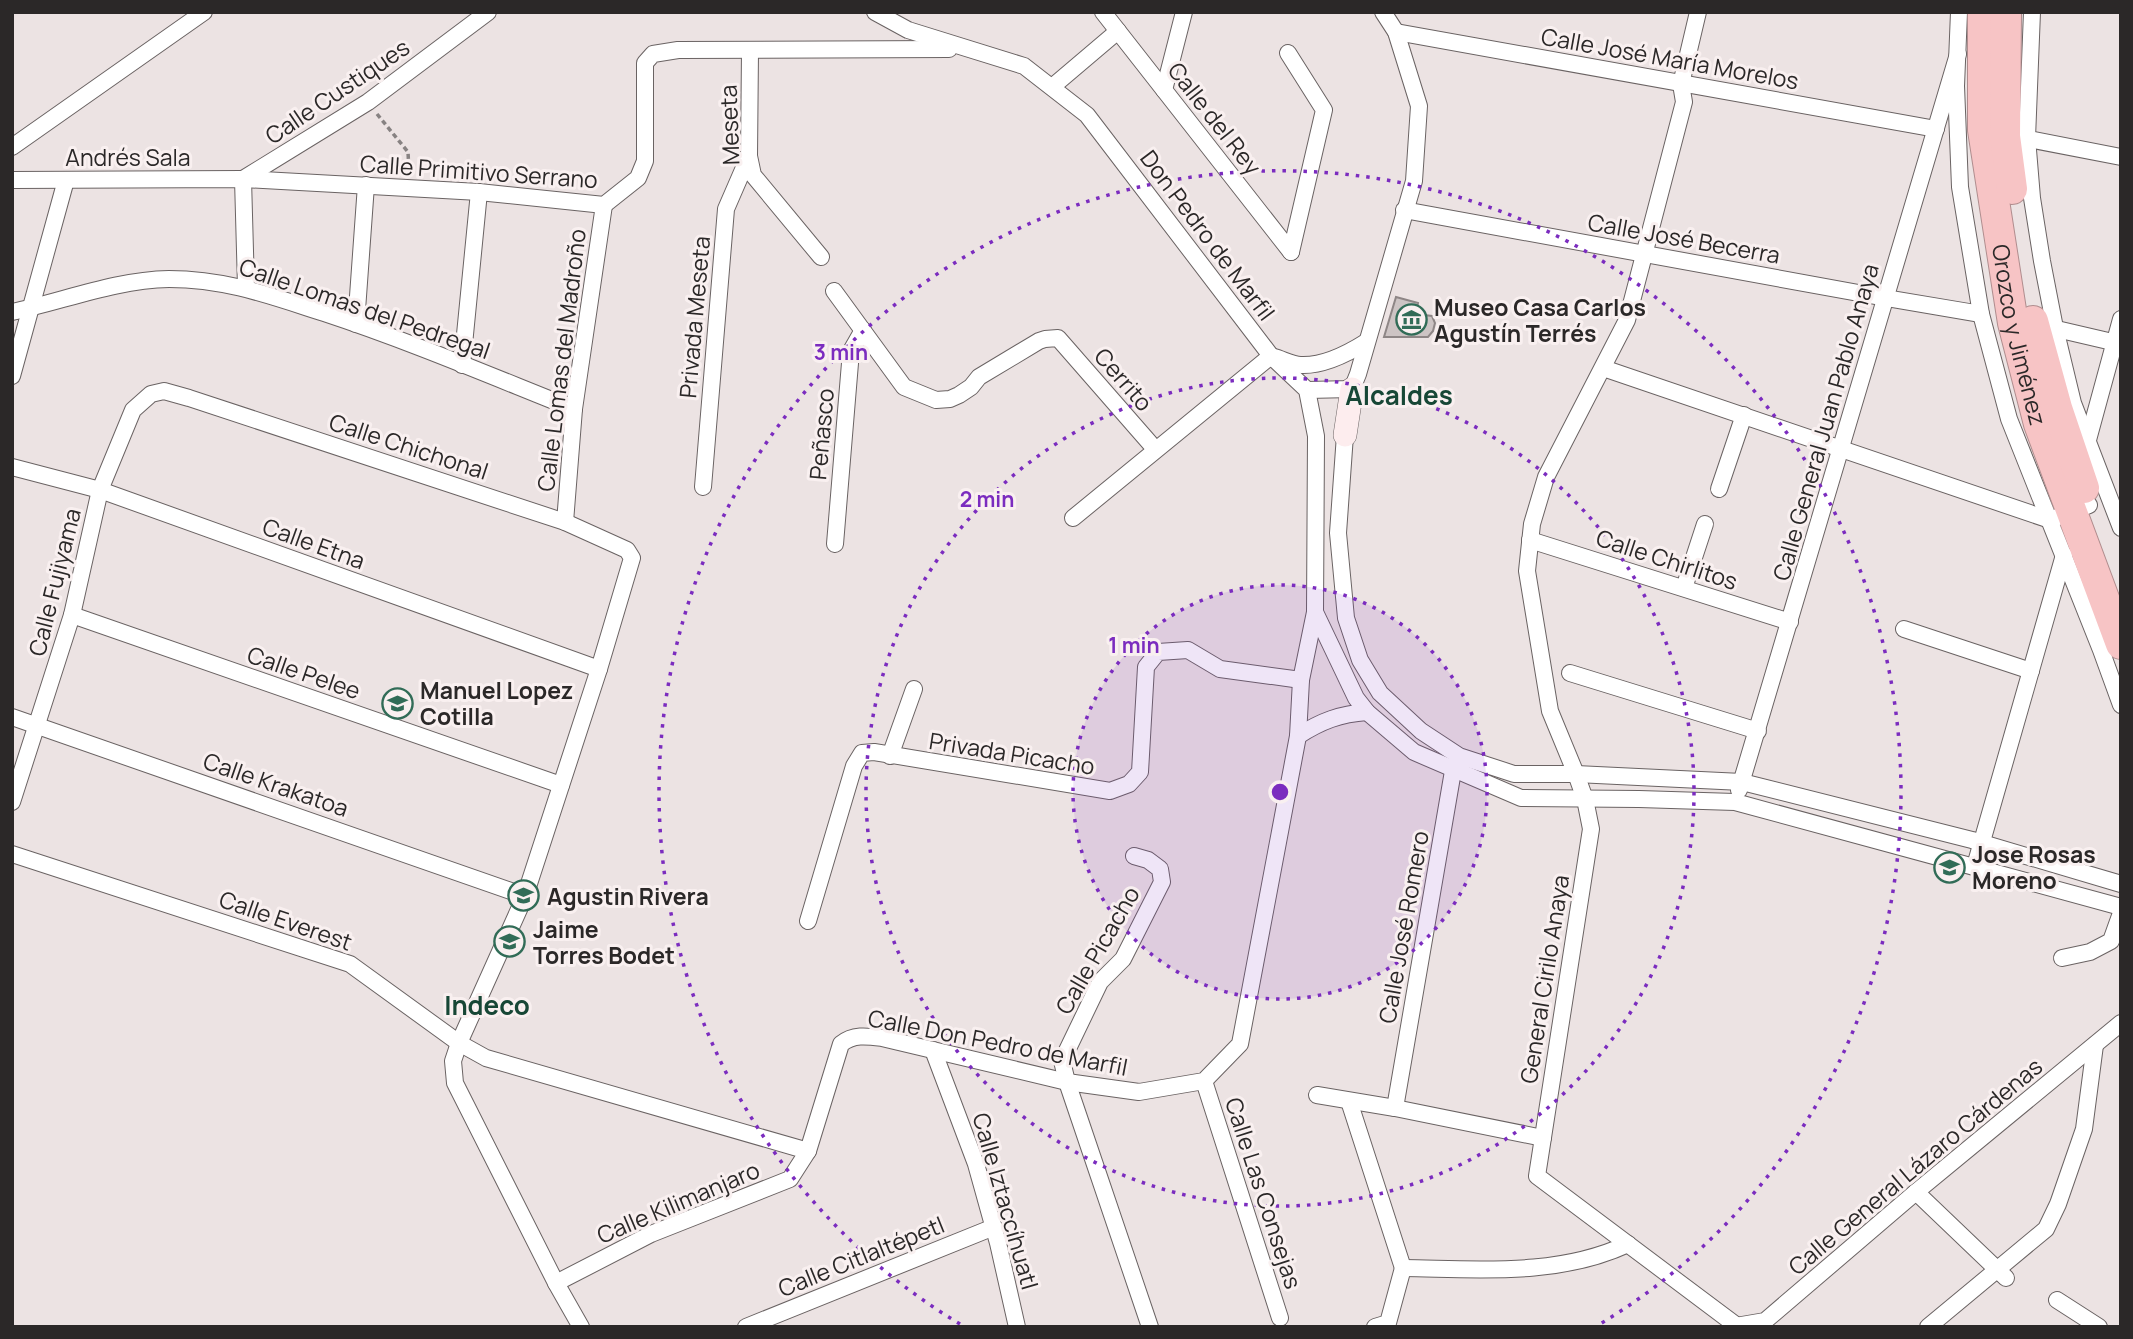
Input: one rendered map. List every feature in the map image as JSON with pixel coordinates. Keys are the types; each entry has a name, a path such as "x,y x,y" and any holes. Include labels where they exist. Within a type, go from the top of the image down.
{"highway":[{"name":"Orozco y Jiménez","path":"1983,12 1983,130 2012,323 2039,424 2121,644"},
{"name":"Orozco y Jiménez","path":"2006,12 2016,137 2070,512 2121,583"}],"street":[{"path":"12,147 204,12"},
{"name":"Calle Custiques","path":"243,179 368,103 488,12"},
{"name":"Don Pedro de Marfil","path":"875,12 908,30 1024,66 1087,114 1271,356 1307,390"},
{"name":"Calle del Rey","path":"1103,12 1291,252 1324,110 1288,53"},
{"path":"1164,90 1184,12"},
{"path":"1383,12 1396,32 1419,106 1413,181 1352,389 1345,435 1338,533 1346,618 1360,660 1380,693 1456,763 1521,798 1583,794 1735,802 2121,907"},
{"name":"General Cirilo Anaya","path":"1628,1244 1537,1176 1591,829 1583,794 1550,711 1527,571 1532,524 1546,477 1627,320 1684,102 1681,84 1698,12"},
{"path":"1959,12 1956,86 1961,187 1981,314 2009,419 2070,512 2064,555 1976,866"},
{"name":"Orozco y Jiménez","path":"2016,137 2032,12"},
{"path":"1052,87 1118,31"},
{"name":"Calle José María Morelos","path":"1396,32 1936,128"},
{"name":"Calle Primitivo Serrano","path":"243,179 479,192 604,205 638,178 645,162 645,63 653,54 678,50 966,48"},
{"name":"Meseta","path":"750,51 749,156 753,175 821,257"},
{"name":"Calle General Juan Pablo Anaya","path":"1735,802 1958,54"},
{"path":"2016,137 2121,157"},
{"name":"Privada Meseta","path":"703,487 726,209 749,156"},
{"path":"243,179 246,287"},
{"name":"Andrés Sala","path":"12,180 243,179"},
{"path":"12,376 66,180"},
{"path":"356,324 366,185"},
{"path":"462,365 479,192"},
{"name":"Calle Lomas del Madroño","path":"565,522 574,409 604,205"},
{"name":"Calle José Becerra","path":"1404,210 1981,314"},
{"name":"Calle Lomas del Pedregal","path":"12,312 108,286 167,279 218,282 246,287 356,324 574,409"},
{"path":"834,291 863,331"},
{"path":"2088,440 2117,344 2121,319"},
{"path":"2044,326 2117,344"},
{"name":"Orozco y Jiménez","path":"2044,326 2121,528"},
{"name":"Cerrito","path":"863,331 904,387 936,400 959,395 979,377 1039,341 1058,338 1155,449"},
{"name":"Peñasco","path":"835,544 851,351 863,331"},
{"path":"1073,518 1271,356 1300,365 1346,354 1366,342"},
{"path":"1603,368 1841,448 2070,512"},
{"path":"1205,1081 1240,1044 1298,736 1301,680 1315,612 1316,436 1307,390 1352,389"},
{"name":"Calle Fujiyama","path":"12,802 72,615 100,490 133,410 151,394 164,391"},
{"name":"Calle Chichonal","path":"164,391 565,522 622,546 632,558 599,669"},
{"path":"1719,489 1744,415"},
{"name":"Calle Etna","path":"12,467 100,490 599,669"},
{"path":"1684,588 1705,524"},
{"name":"Calle Chirlitos","path":"1530,540 1790,622"},
{"path":"2064,555 2121,705"},
{"path":"1315,612 1356,698 1367,712 1414,752 1514,774 1576,774 1742,782 1983,843 2121,884"},
{"name":"Calle Pelee","path":"72,615 561,785"},
{"path":"1904,629 2031,671"},
{"name":"Privada Picacho","path":"808,921 859,756 865,752 1110,791 1129,784 1140,772 1146,667 1158,652 1188,650 1220,669 1301,680"},
{"path":"581,1327 556,1283 456,1083 453,1061 525,896 599,669"},
{"path":"1570,673 1758,731"},
{"name":"Privada Picacho","path":"890,756 914,689"},
{"path":"1298,736 1319,722 1345,714 1367,712"},
{"name":"Calle Krakatoa","path":"12,716 525,896"},
{"name":"Calle José Romero","path":"1395,1108 1456,763"},
{"name":"Calle Everest","path":"12,855 350,964 459,1043 485,1058 808,1151"},
{"name":"Calle Picacho","path":"1066,1082 1062,1061 1100,982 1123,959 1162,882 1160,869 1148,860 1134,856"},
{"path":"2062,958 2090,952 2111,941 2121,913"},
{"name":"Calle General Lázaro Cárdenas","path":"1734,1326 1768,1324 1916,1192 2121,1023"},
{"name":"Calle Don Pedro de Marfil","path":"841,1044 846,1039 865,1036 882,1038 1066,1082 1139,1093 1205,1081"},
{"name":"Calle Kilimanjaro","path":"556,1283 651,1234 790,1179 808,1151 841,1044"},
{"path":"1928,1327 2001,1274 2046,1229 2058,1204 2084,1129 2095,1045"},
{"name":"Calle Iztaccíhuatl","path":"933,1050 976,1164 1017,1327"},
{"name":"Calle Las Consejas","path":"1205,1081 1280,1318"},
{"path":"1066,1082 1150,1327"},
{"path":"1317,1095 1543,1138"},
{"path":"1349,1101 1403,1268 1388,1322 1375,1327"},
{"path":"1916,1192 2001,1274"},
{"name":"Calle Citlaltépetl","path":"746,1327 994,1227"},
{"path":"1403,1268 1532,1269 1601,1257 1628,1244 1734,1326"},
{"path":"2057,1300 2099,1327"}],"path":[{"path":"368,103 408,152 409,188"}],"building":[{"name":"Museo Casa Carlos Agustín Terrés","path":"1396,297 1418,303 1416,314 1432,316 1435,323 1428,337 1384,337"}],"place":[{"name":"Museo Casa Carlos Agustín Terrés","path":"1411,320"},
{"name":"Manuel Lopez Cotilla","path":"397,703"},
{"name":"Jose Rosas Moreno","path":"1949,867"},
{"name":"Agustin Rivera","path":"524,896"},
{"name":"Jaime Torres Bodet","path":"510,942"}],"district":[{"name":"Alcaldes","path":"1399,395"},
{"name":"Indeco","path":"487,1005"}]}
